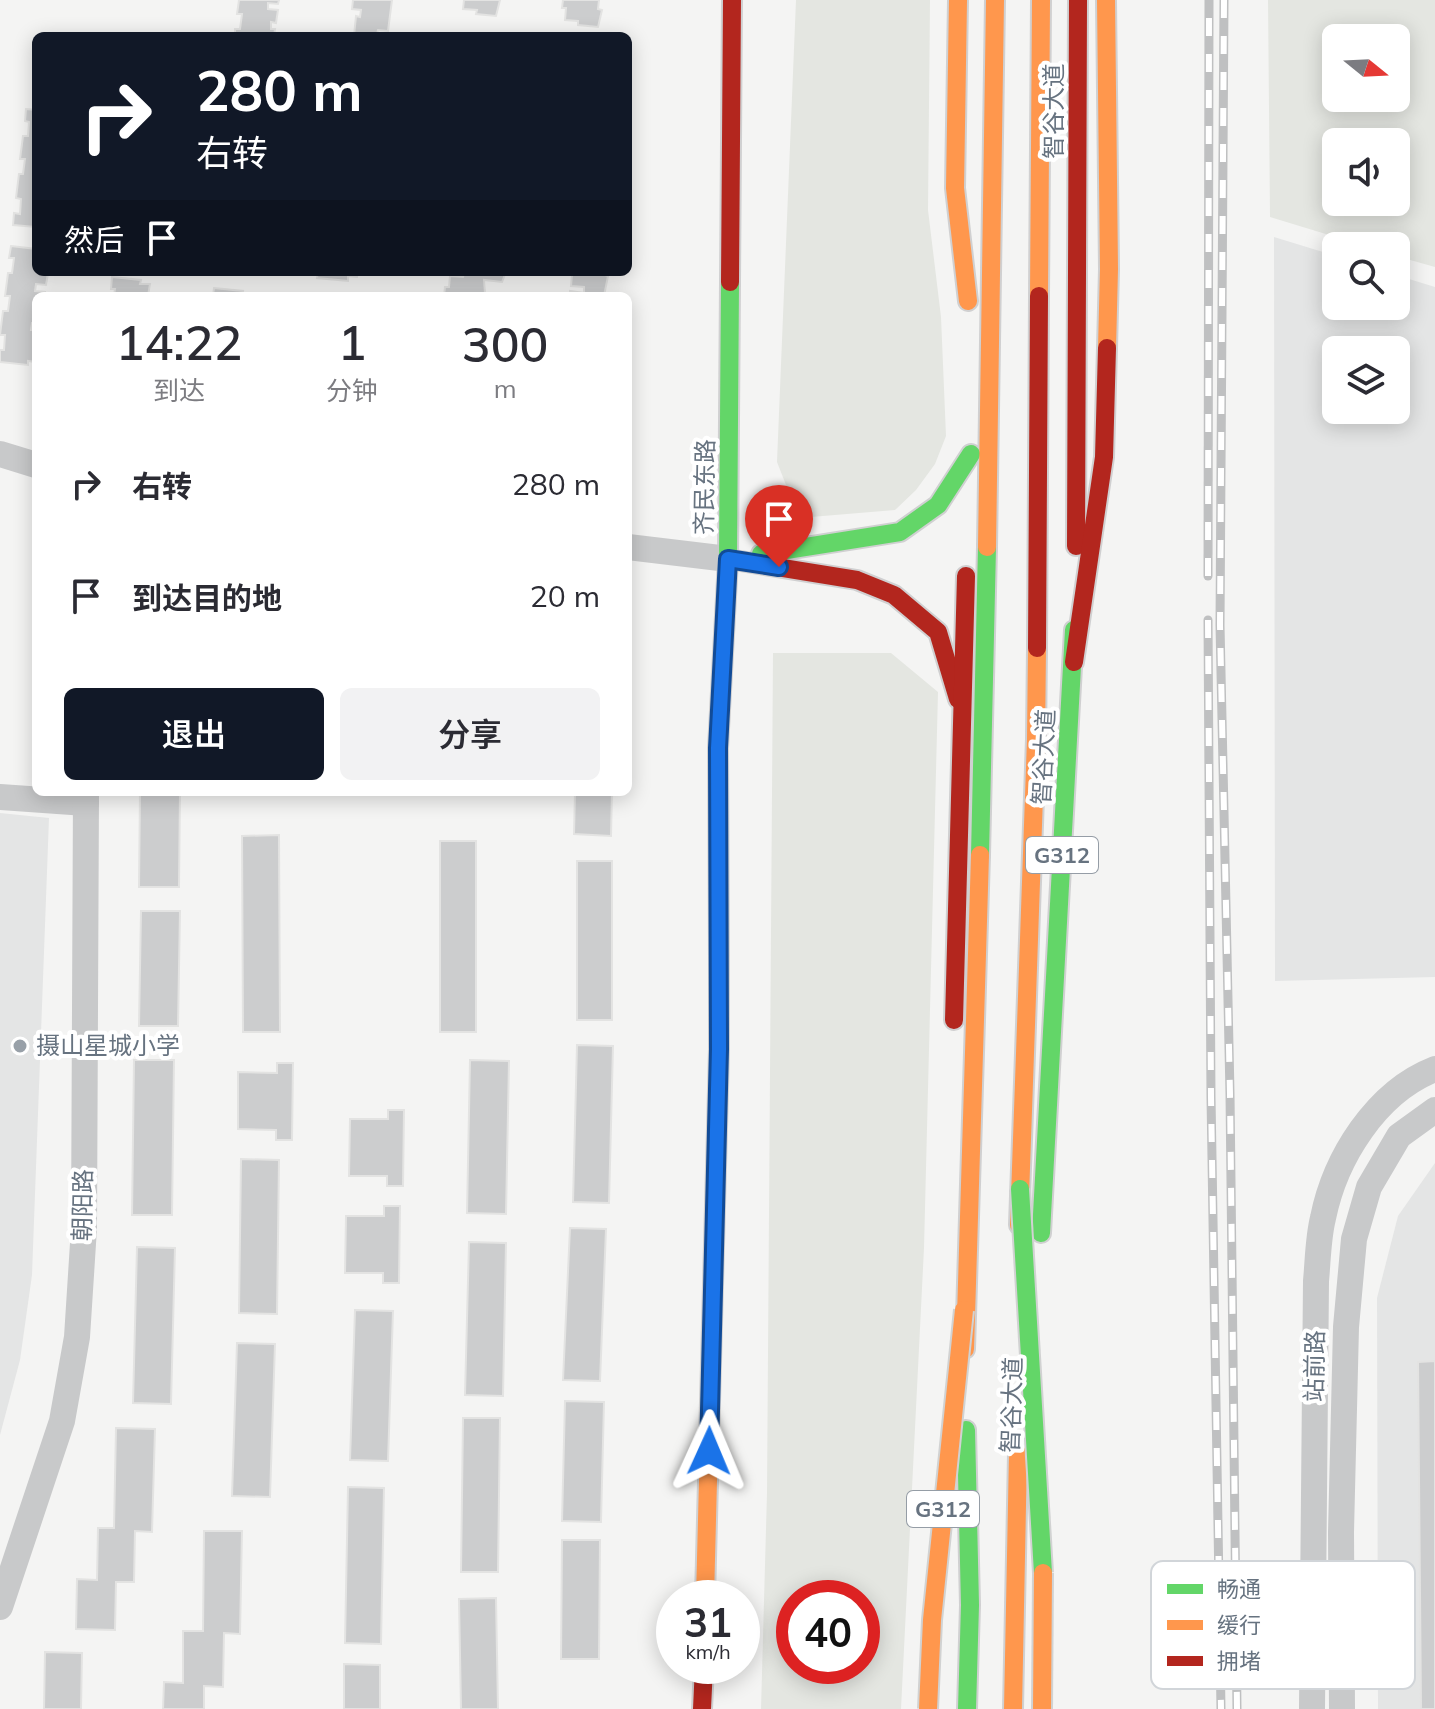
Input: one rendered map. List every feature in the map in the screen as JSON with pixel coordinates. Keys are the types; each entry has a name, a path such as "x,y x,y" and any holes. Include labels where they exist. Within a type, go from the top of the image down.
{"main road":[{"name":"齐民东路","path":"705,1580 718,1065 718,748 728,559 732,0"},
{"path":"958,0 955,188 972,335"},
{"path":"976,0 976,48"},
{"name":"智谷大道","path":"941,1709 956,1309 985,705 995,0"},
{"name":"智谷大道","path":"1013,1709 1017,1604 1020,1189 1036,739 1041,0"},
{"name":"智谷大道","path":"1027,1709 1042,1187 1074,662 1078,427 1078,0"},
{"path":"1074,662 1104,457 1109,269 1106,0"},
{"path":"969,501 975,95"},
{"path":"728,559 900,532 938,505 971,454"},
{"path":"728,559 857,580 894,595 938,632 961,707"},
{"path":"953,1039 967,565"},
{"path":"1020,1189 1045,1601 1042,1709"},
{"name":"智谷大道","path":"956,1309 970,1605 967,1709"},
{"name":"G312","path":"928,1709 956,1309"},
{"path":"702,1709 703,1684"}],"street":[{"path":"0,454 32,464"},
{"path":"632,547 728,559"},
{"path":"0,797 86,798"},
{"name":"朝阳路","path":"2,1597 62,1421 77,1337 84,1228 86,798"},
{"name":"站前路","path":"1313,1561 1316,1281 1323,1218 1344,1156 1379,1107 1422,1074 1435,1069"},
{"name":"站前路","path":"1341,1561 1346,1327 1354,1239 1369,1187 1399,1136 1435,1110"},
{"name":"站前路","path":"1312,1689 1312,1709"},
{"name":"站前路","path":"1342,1689 1342,1709"}],"shaded area":[{"path":"796,0 930,0 928,210 941,317 946,436 935,464 916,490 895,510 799,518 777,462"},
{"path":"1268,0 1435,0 1435,267 1410,260 1410,232 1322,233 1270,217"},
{"path":"1274,237 1322,252 1322,320 1410,320 1410,279 1435,287 1435,977 1275,981"},
{"path":"773,653 891,653 938,692 924,1248 901,1709 761,1709 767,1493"},
{"name":"摄山星城小学","path":"0,813 49,818 32,1275 20,1360 0,1435"},
{"path":"1435,1163 1435,1709 1378,1709 1378,1689 1415,1689 1415,1561 1378,1561 1377,1298 1398,1216"}],"building":[{"path":"239,0 279,0 278,4 268,3 268,9 278,10 276,23 271,22 275,32 235,32 235,29 240,29 242,14 237,14"},
{"path":"353,0 392,0 388,31 354,32 356,16 360,17 361,10 352,9"},
{"path":"464,0 500,0 496,16 463,9"},
{"path":"563,0 599,0 598,9 602,10 598,27 565,20"},
{"path":"26,109 32,110 32,227 13,225 14,213 20,214 21,199 16,198 19,174 23,174 25,159 20,159 23,136 28,136 29,122 25,121"},
{"path":"11,246 32,249 32,276 48,276 46,285 36,284 35,291 45,292 32,292 32,362 28,361 28,365 0,362 5,335 0,335 3,311 8,311 10,296 5,296 8,273 12,273 14,258 9,258"},
{"path":"348,276 348,281 317,278"},
{"path":"450,276 504,276 502,282 484,280 485,292 444,292 445,287 449,287"},
{"path":"572,276 608,276 605,292 584,292 584,287 571,286"},
{"path":"112,277 150,284 149,292 115,292 115,289 111,289"},
{"path":"214,288 243,291 243,292 214,292"},
{"path":"140,796 180,796 179,887 139,887"},
{"path":"575,796 612,796 611,836 574,834"},
{"path":"279,835 280,1032 243,1032 242,836"},
{"path":"440,841 476,841 476,1032 440,1032"},
{"path":"577,861 612,861 612,1020 577,1020"},
{"path":"141,911 180,911 178,1026 139,1026"},
{"path":"577,1045 613,1046 609,1203 573,1202"},
{"path":"134,1060 174,1060 172,1215 132,1215"},
{"path":"470,1060 509,1061 506,1214 467,1213"},
{"path":"277,1063 293,1063 292,1140 276,1140 276,1130 238,1129 238,1072 277,1073"},
{"path":"388,1110 404,1110 403,1186 387,1186 387,1176 349,1176 350,1119 388,1119"},
{"path":"241,1159 279,1160 277,1314 239,1313"},
{"path":"384,1206 400,1206 399,1283 383,1283 383,1273 345,1273 346,1216 384,1216"},
{"path":"570,1228 606,1229 600,1381 563,1380"},
{"path":"469,1242 506,1243 503,1396 465,1395"},
{"path":"137,1247 175,1248 171,1404 133,1403"},
{"path":"355,1310 393,1311 388,1461 350,1460"},
{"path":"237,1343 275,1344 270,1497 232,1496"},
{"path":"1435,1361 1435,1709 1421,1709 1418,1362"},
{"path":"565,1401 604,1402 601,1522 562,1521"},
{"path":"463,1418 500,1418 498,1572 461,1572"},
{"path":"116,1428 155,1429 152,1532 135,1531 134,1582 116,1582 115,1630 76,1629 77,1579 97,1580 98,1528 114,1528"},
{"path":"348,1487 384,1488 381,1644 345,1643"},
{"path":"204,1531 242,1531 240,1634 224,1633 223,1687 204,1686 204,1709 163,1709 164,1682 183,1683 183,1631 203,1631"},
{"path":"562,1540 600,1540 599,1659 561,1659"},
{"path":"496,1598 498,1709 461,1709 459,1599"},
{"path":"45,1652 82,1653 81,1709 44,1709"},
{"path":"344,1664 380,1665 380,1709 344,1709"}],"railway":[{"path":"1208,576 1209,0"},
{"path":"1224,0 1220,625 1235,1561"},
{"path":"1208,620 1219,1561"},
{"path":"1221,1689 1221,1709"},
{"path":"1237,1689 1237,1709"}],"traffic: fast":[{"path":"719,956 718,748 728,559 730,282"},
{"path":"761,554 900,532 938,505 971,454"},
{"path":"980,855 987,547"},
{"path":"1041,1233 1074,630"},
{"path":"1020,1189 1043,1573"},
{"path":"966,1430 970,1605 967,1709"}],"traffic: slow":[{"path":"958,0 955,188 968,301"},
{"path":"987,547 995,0"},
{"path":"1039,296 1041,0"},
{"path":"1106,0 1107,348"},
{"path":"1019,1225 1037,648"},
{"path":"965,1349 980,855"},
{"path":"705,1580 719,956"},
{"path":"928,1709 932,1620 964,1310"},
{"path":"1013,1709 1018,1454"},
{"path":"1042,1709 1043,1573"}],"traffic: jam":[{"path":"730,282 732,0"},
{"path":"1076,546 1078,0"},
{"path":"1037,648 1039,296"},
{"path":"1074,662 1104,457 1107,348"},
{"path":"728,559 857,580 894,595 938,632 958,699"},
{"path":"954,1020 966,576"},
{"path":"702,1709 703,1684"}],"place":[{"name":"摄山星城小学","path":"20,1046"}],"route":[{"path":"709,1451 719,1049 718,748 728,559 779,567"}]}
